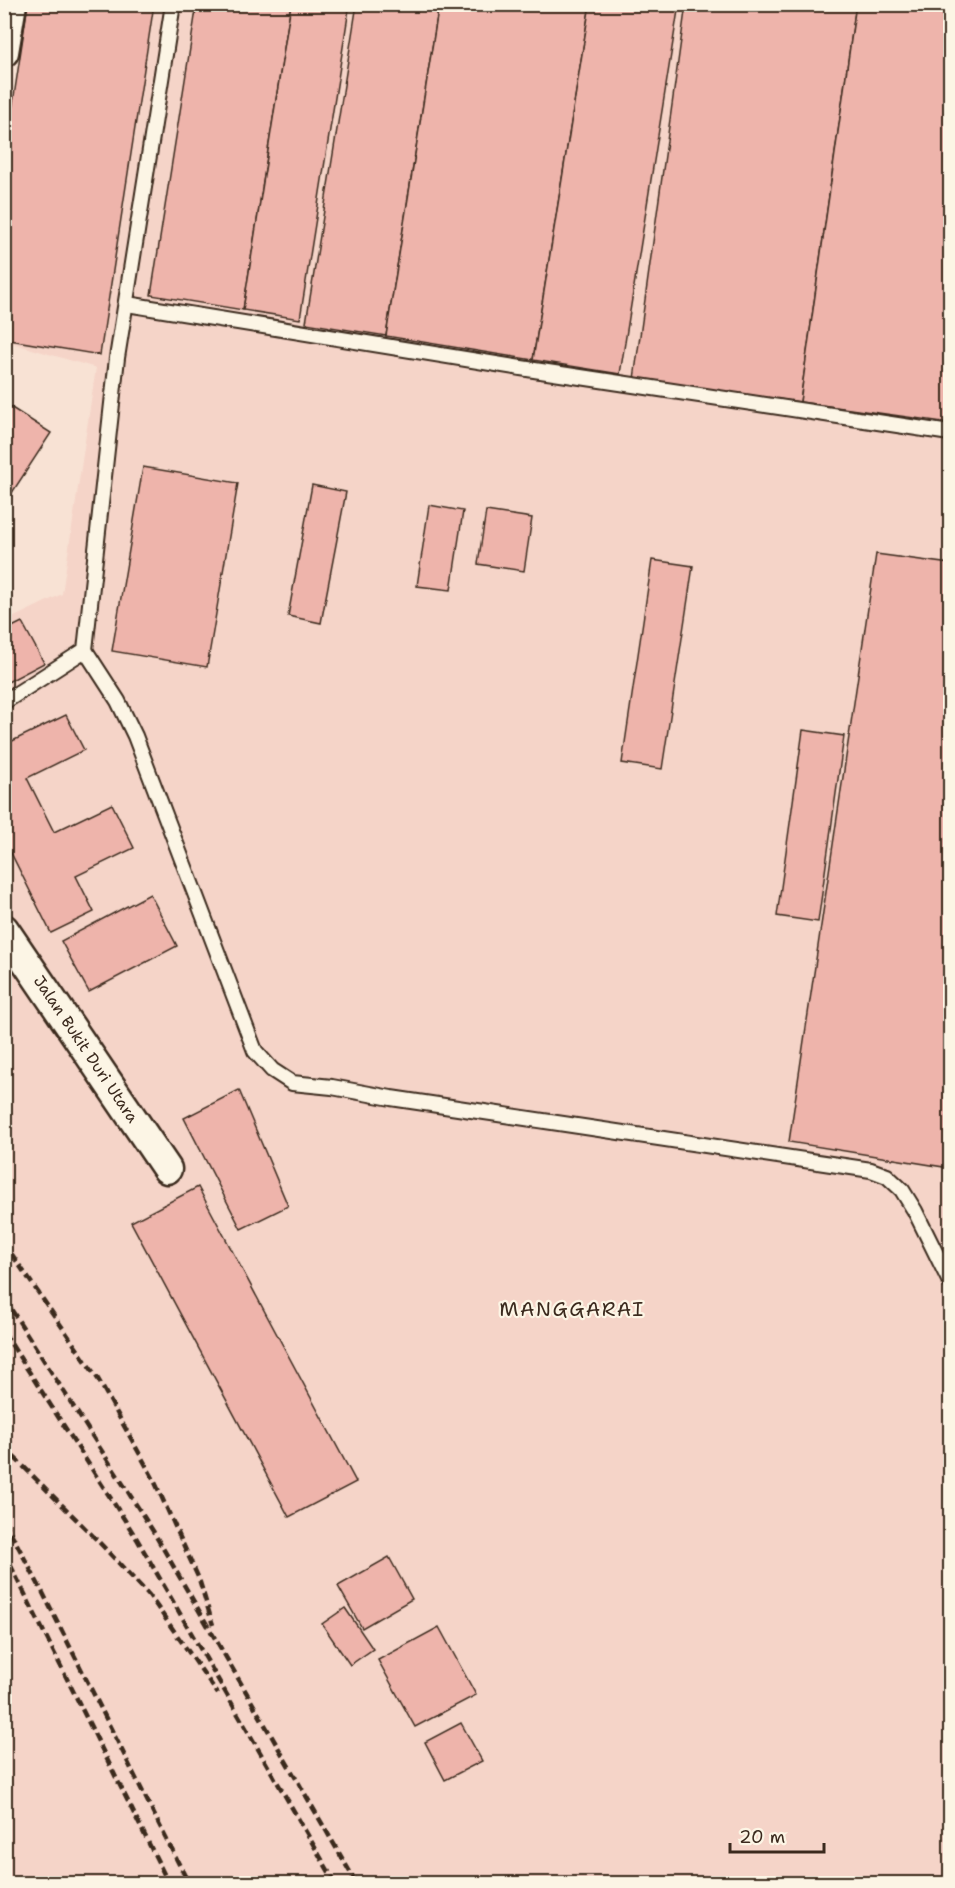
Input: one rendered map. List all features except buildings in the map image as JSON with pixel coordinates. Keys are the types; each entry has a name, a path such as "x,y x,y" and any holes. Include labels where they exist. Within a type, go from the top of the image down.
{"street":[{"path":"4,52 12,4"},
{"name":"Jalan Bukit Duri Utara","path":"4,929 167,1169"}],"lane":[{"path":"172,4 117,358 85,650 118,701 135,736 255,1051 272,1070 292,1083 332,1087 871,1170 887,1176 902,1190 951,1282"},
{"path":"127,304 510,367 951,433"},
{"path":"4,702 85,650"}],"shaded area":[{"path":"32,5 950,5 950,1883 5,1883 4,622 62,594 96,368 5,341 5,175"}],"railway":[{"path":"4,1243 98,1379 153,1478 199,1579 213,1625"},
{"path":"4,1298 153,1531 357,1884"},
{"path":"4,1333 137,1539 336,1884"},
{"path":"4,1447 149,1595 218,1694"},
{"path":"4,1520 189,1884"},
{"path":"4,1552 169,1884"}],"district":[{"name":"MANGGARAI","path":"572,1309"}]}
